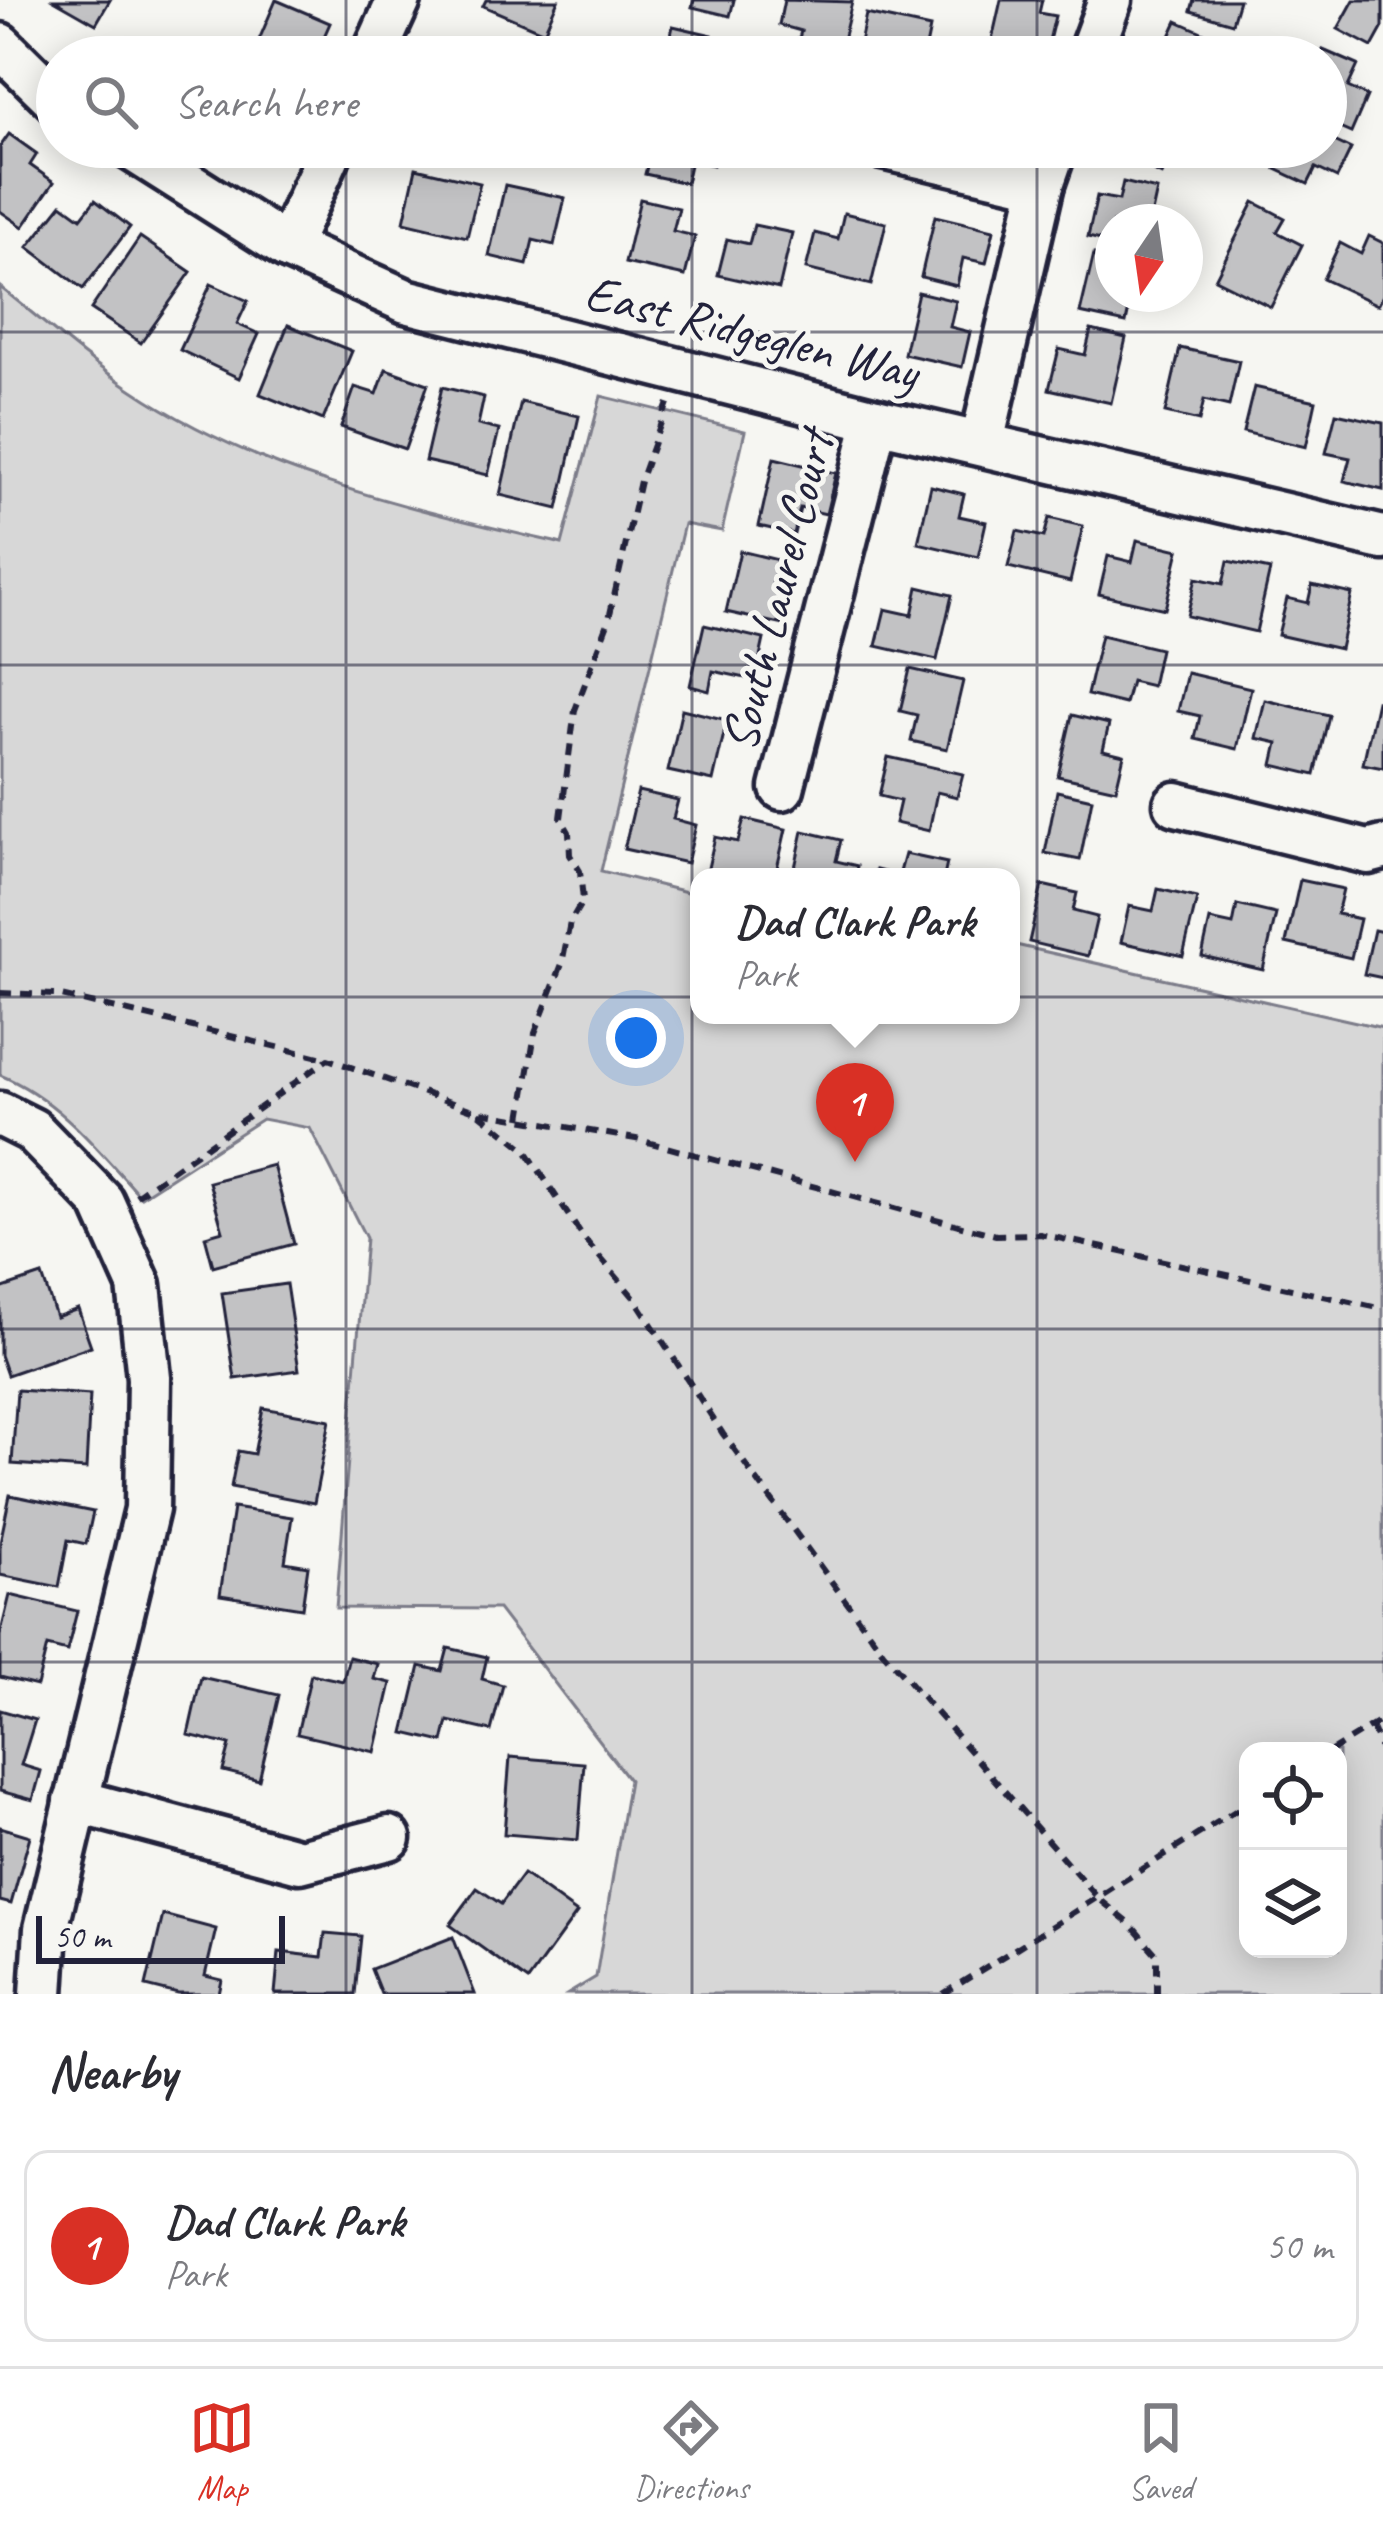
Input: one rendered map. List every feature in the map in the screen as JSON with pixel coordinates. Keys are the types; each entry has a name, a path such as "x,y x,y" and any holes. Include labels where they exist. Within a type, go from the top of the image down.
{"street":[{"path":"382,36 398,0"},
{"path":"1097,36 1110,0"},
{"path":"0,45 36,80"},
{"name":"East Ridgeglen Way","path":"162,168 286,247 406,301 876,420 1383,538"},
{"path":"286,247 322,168"},
{"path":"982,442 1047,168"},
{"name":"South Laurel Court","path":"782,788 876,420"},
{"path":"1176,804 1368,852 1383,848"},
{"path":"0,1114 32,1130 103,1202 139,1285 149,1378 147,1509 46,1929 42,1994"},
{"path":"76,1801 300,1861 389,1838"}],"path":[{"path":"520,1118 536,1033 562,964 570,922 583,899 580,871 570,855 569,832 561,818 575,710 608,623 640,481 667,407 671,368"},
{"path":"0,993 57,995 328,1059 475,1111 636,1139 996,1235 1040,1234 1383,1309"},
{"path":"108,1216 328,1059"},
{"path":"475,1111 525,1149 582,1236 636,1300 723,1434 884,1653 1098,1898 1157,1955 1157,1994"},
{"path":"1345,1742 1383,1719"},
{"path":"1370,1726 1383,1754"},
{"path":"944,1994 1239,1809"}],"shaded area":[{"path":"0,287 114,377 232,445 394,503 562,544 601,396 745,431 722,531 684,524 601,871 690,893 690,1024 1020,1024 1020,946 1383,1028 1383,1994 568,1994 596,1977 629,1780 498,1609 336,1608 366,1238 310,1128 262,1119 141,1197 41,1098 0,1075"}],"building":[{"path":"54,0 110,0 96,24"},
{"path":"276,0 330,23 324,36 261,36"},
{"path":"486,0 558,0 544,32 483,6"},
{"path":"694,0 734,0 730,16 692,7"},
{"path":"784,0 852,2 844,36 800,36 801,31 779,25"},
{"path":"1001,0 1042,0 1039,13 1055,16 1050,36 993,36"},
{"path":"1194,0 1239,0 1232,23 1191,11"},
{"path":"1354,0 1383,0 1383,27 1372,47 1338,29"},
{"path":"866,14 930,28 928,36 861,36"},
{"path":"1177,21 1211,36 1170,36"},
{"path":"673,26 712,35 712,36 671,36"},
{"path":"1347,60 1358,65 1348,87 1367,96 1351,133 1347,131"},
{"path":"9,134 36,153 30,165 54,182 23,227 0,211 0,147"},
{"path":"416,168 480,183 467,237 404,222"},
{"path":"647,168 689,168 686,183 645,174"},
{"path":"1276,168 1316,168 1308,184"},
{"path":"1316,168 1342,168 1337,178"},
{"path":"1123,182 1157,190 1154,204 1095,204 1097,196 1119,200"},
{"path":"505,185 565,198 554,245 533,240 527,265 489,256"},
{"path":"640,199 679,208 673,231 695,236 685,276 625,263"},
{"path":"95,200 130,227 83,289 28,247 62,204 81,218"},
{"path":"1254,202 1285,218 1277,232 1302,245 1271,307 1215,279"},
{"path":"1095,205 1095,239 1088,237"},
{"path":"844,213 886,223 871,285 806,269 815,233 838,239"},
{"path":"935,216 994,230 986,263 963,258 957,286 921,277"},
{"path":"754,225 792,233 779,289 718,275 727,239 749,244"},
{"path":"1369,236 1383,243 1383,295 1378,305 1323,279 1340,243 1361,254"},
{"path":"140,237 191,272 141,343 91,309"},
{"path":"1095,254 1095,312 1128,312 1126,323 1080,313"},
{"path":"211,284 248,301 237,324 259,334 239,378 180,350"},
{"path":"918,292 956,301 950,327 970,332 962,367 904,354"},
{"path":"288,325 352,351 323,420 260,394"},
{"path":"1091,330 1126,338 1111,403 1049,389 1059,349 1085,355"},
{"path":"1180,348 1239,361 1229,406 1204,400 1199,421 1165,413"},
{"path":"386,369 428,384 405,449 341,427 355,387 377,394"},
{"path":"442,387 484,397 478,425 499,430 488,475 425,461"},
{"path":"1254,387 1316,401 1306,447 1243,432"},
{"path":"521,402 579,416 558,509 500,495"},
{"path":"1336,413 1383,423 1383,490 1344,481 1350,458 1326,453"},
{"path":"774,458 836,473 826,514 800,508 794,534 759,526"},
{"path":"931,486 964,494 959,516 986,522 978,557 918,543"},
{"path":"1049,518 1083,526 1070,582 1008,567 1017,531 1044,537"},
{"path":"1137,540 1179,550 1165,609 1099,594 1108,556 1132,562"},
{"path":"740,551 778,560 772,586 792,591 784,625 726,612"},
{"path":"1228,561 1270,570 1256,632 1187,616 1196,578 1223,584"},
{"path":"1312,585 1352,594 1340,649 1278,635 1287,598 1308,603"},
{"path":"918,587 952,595 937,660 876,646 885,609 912,615"},
{"path":"704,625 764,639 755,680 713,671 709,691 690,686"},
{"path":"1101,635 1160,649 1152,686 1131,681 1125,704 1087,695"},
{"path":"910,669 963,681 947,749 911,741 917,715 900,711"},
{"path":"1187,673 1251,688 1237,749 1195,739 1200,716 1178,711"},
{"path":"1265,700 1329,715 1315,775 1273,765 1278,743 1256,738"},
{"path":"1377,701 1383,703 1383,768 1363,764"},
{"path":"682,709 727,720 713,781 668,771"},
{"path":"1072,715 1109,724 1103,750 1124,755 1116,789 1058,776"},
{"path":"888,757 963,774 957,797 937,792 929,831 895,823 900,801 879,796"},
{"path":"638,791 678,800 673,819 696,825 687,863 624,849"},
{"path":"1057,791 1092,799 1080,860 1045,853"},
{"path":"744,819 786,829 777,868 708,868 715,837 738,842"},
{"path":"803,831 841,840 836,861 857,866 857,868 795,868"},
{"path":"905,854 947,863 946,868 901,868"},
{"path":"1300,880 1343,889 1337,914 1360,919 1351,958 1286,943"},
{"path":"1042,885 1077,893 1073,911 1097,917 1088,956 1029,942"},
{"path":"1158,889 1197,898 1183,956 1121,942 1129,906 1153,911"},
{"path":"1237,905 1276,914 1263,970 1202,956 1210,920 1233,925"},
{"path":"1374,930 1383,932 1383,978 1364,974"},
{"path":"273,1165 294,1244 213,1266 205,1236 223,1231 209,1182"},
{"path":"42,1275 56,1317 78,1309 91,1346 7,1375 0,1355 0,1289"},
{"path":"286,1284 299,1370 235,1379 222,1293"},
{"path":"17,1390 90,1395 86,1469 12,1464"},
{"path":"263,1408 330,1420 314,1503 231,1487 238,1451 254,1454"},
{"path":"10,1495 93,1512 86,1544 68,1540 59,1587 0,1575 0,1543"},
{"path":"233,1508 292,1517 285,1562 308,1566 302,1608 220,1595"},
{"path":"10,1595 77,1611 67,1651 47,1646 37,1686 0,1677 0,1636"},
{"path":"448,1648 487,1657 482,1679 503,1685 491,1731 448,1721 443,1742 404,1733 420,1666 442,1671"},
{"path":"349,1657 378,1664 374,1679 391,1683 375,1752 297,1734 311,1674 343,1681"},
{"path":"201,1677 279,1695 259,1780 223,1771 230,1745 188,1735"},
{"path":"0,1710 35,1720 21,1765 41,1771 33,1800 0,1791"},
{"path":"510,1757 584,1763 578,1840 504,1834"},
{"path":"0,1827 30,1836 11,1904 0,1901"},
{"path":"523,1874 577,1913 528,1981 450,1925 477,1888 501,1904"},
{"path":"163,1915 216,1929 205,1976 222,1980 219,1994 178,1994 146,1986"},
{"path":"325,1933 361,1936 355,1994 275,1994 279,1952 322,1957"},
{"path":"453,1937 475,1994 381,1994 371,1969"}],"place":[{"name":"Dad Clark Park","path":"855,1162"}]}
